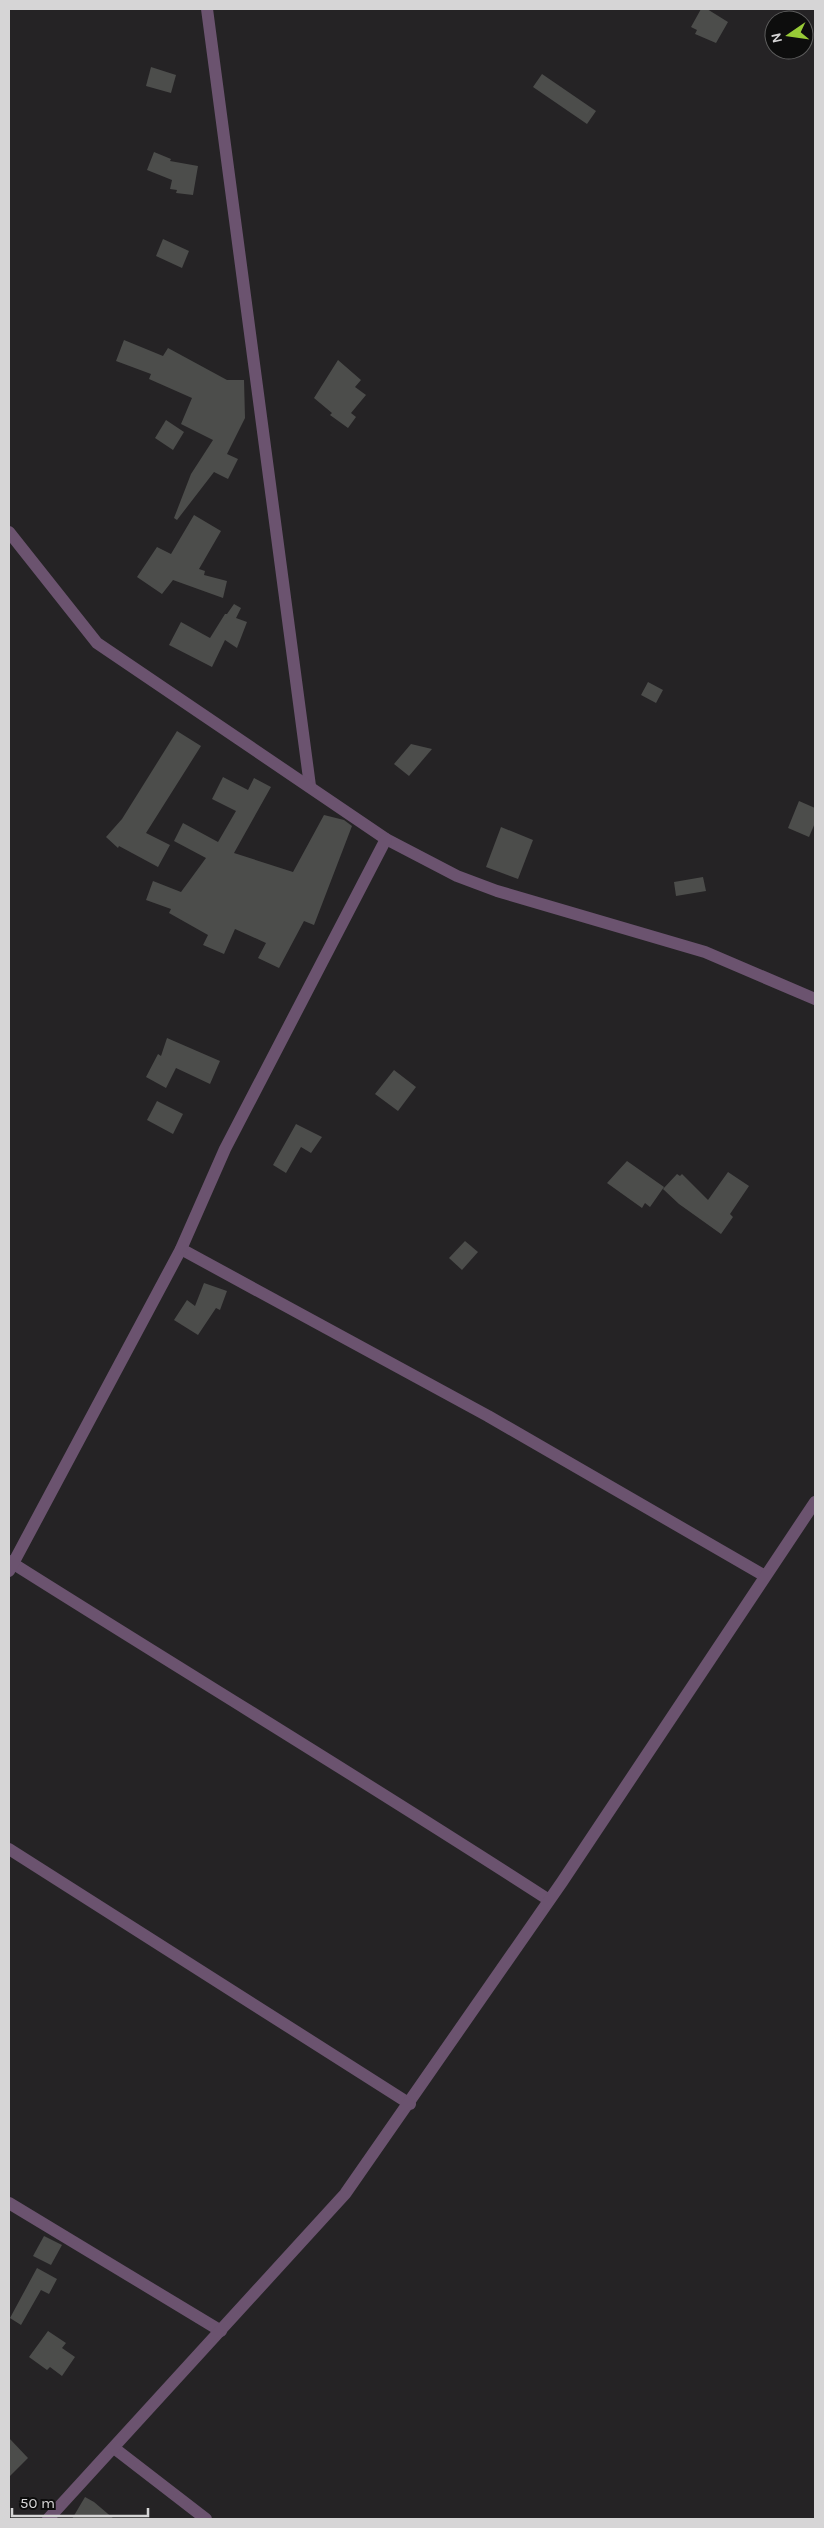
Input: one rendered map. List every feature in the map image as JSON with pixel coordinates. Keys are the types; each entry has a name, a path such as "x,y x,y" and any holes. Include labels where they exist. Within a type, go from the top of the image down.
{"street":[{"path":"207,9 310,786"},
{"path":"9,532 97,643 386,839 457,876 497,891 705,952 815,999"},
{"path":"386,839 225,1149 181,1249 10,1565 376,1787 549,1900"},
{"path":"181,1249 488,1416 765,1576"},
{"path":"48,2519 345,2194 410,2104 549,1900 815,1502"},
{"path":"9,1849 410,2104"},
{"path":"9,2203 221,2331"},
{"path":"114,2448 206,2519"}],"building":[{"path":"701,9 707,9 728,22 716,43 695,34 697,30 691,27"},
{"path":"151,67 176,75 171,93 146,86"},
{"path":"542,74 596,111 587,124 533,87"},
{"path":"154,152 171,159 170,161 198,166 193,195 176,193 177,190 170,189 172,180 147,170"},
{"path":"163,239 189,251 182,268 156,256"},
{"path":"124,340 163,356 168,348 227,380 244,380 245,418 227,454 238,459 228,479 214,472 177,520 174,518 191,474 213,440 181,424 192,398 149,379 151,374 116,361"},
{"path":"338,360 361,380 355,387 366,395 351,413 356,417 348,428 330,415 332,413 314,398"},
{"path":"166,420 184,432 173,450 155,438"},
{"path":"194,515 221,531 199,569 205,571 204,575 227,581 223,598 173,580 162,594 137,577 157,547 171,554"},
{"path":"234,604 241,608 236,618 247,622 237,648 225,640 212,667 169,645 181,622 210,638 225,614"},
{"path":"648,682 663,690 656,703 641,695"},
{"path":"177,731 201,746 146,833 170,845 158,867 119,846 118,848 106,837 122,819"},
{"path":"411,744 432,749 409,776 394,764"},
{"path":"223,777 248,790 254,778 271,787 234,853 293,872 324,815 344,820 352,826 314,925 304,921 279,968 258,958 266,943 235,929 224,954 203,945 208,935 169,913 171,909 146,900 153,881 181,892 206,858 174,841 183,823 218,842 236,811 212,799"},
{"path":"799,801 815,808 815,823 809,837 788,828"},
{"path":"501,827 533,840 518,879 486,867"},
{"path":"703,877 706,891 676,896 674,882"},
{"path":"167,1038 220,1061 210,1084 176,1068 166,1088 146,1077 158,1054 161,1056"},
{"path":"394,1070 416,1087 398,1111 375,1094"},
{"path":"157,1101 183,1114 173,1134 147,1120"},
{"path":"296,1124 322,1137 311,1153 301,1147 286,1173 273,1165"},
{"path":"627,1161 664,1187 650,1207 645,1203 642,1208 607,1183"},
{"path":"728,1172 749,1186 730,1214 733,1217 721,1234 679,1204 663,1189 677,1174 680,1176 682,1174 708,1200"},
{"path":"465,1241 478,1252 462,1270 449,1258"},
{"path":"204,1283 227,1291 220,1310 216,1308 198,1335 174,1320 187,1300 195,1306"},
{"path":"44,2236 62,2245 51,2265 33,2256"},
{"path":"37,2268 57,2279 49,2294 41,2290 21,2325 10,2318"},
{"path":"48,2331 66,2343 62,2348 75,2357 62,2376 50,2367 47,2370 29,2357"},
{"path":"9,2438 28,2458 9,2477"},
{"path":"85,2497 94,2502 114,2519 72,2519"}]}
